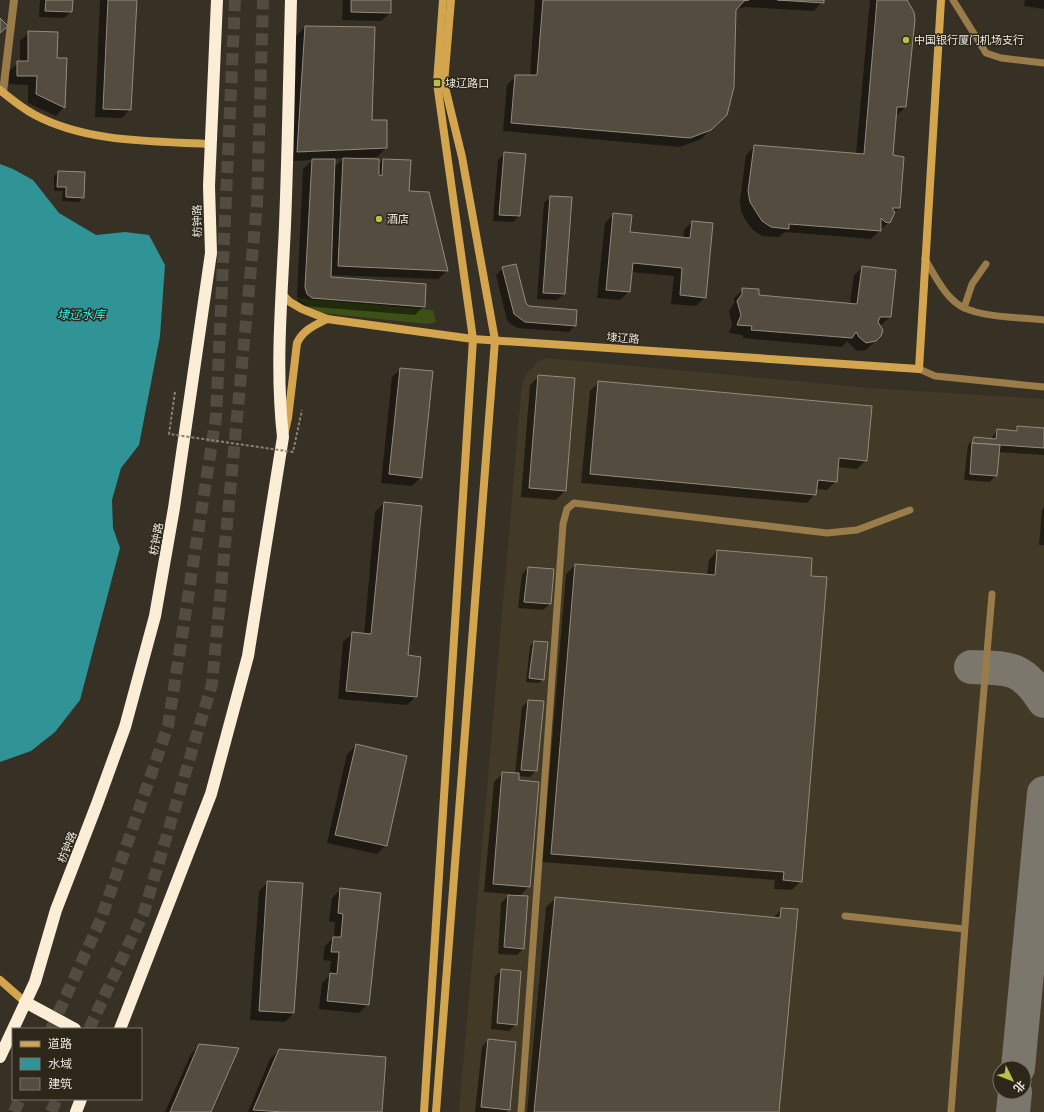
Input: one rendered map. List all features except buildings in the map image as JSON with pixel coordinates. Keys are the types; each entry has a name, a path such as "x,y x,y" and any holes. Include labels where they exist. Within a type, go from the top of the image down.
{"highway":[{"name":"枋钟路","path":"13,1028 35,982 56,910 125,727 155,616 174,508 211,253 209,186 217,0"},
{"path":"120,1028 211,794 248,656 283,437 279,394 278,352 282,293 291,0"},
{"path":"25,1002 73,1028"},
{"name":"枋钟路","path":"0,1057 12,1031"},
{"path":"76,1112 81,1100"}],"main road":[{"path":"424,1112 473,339 437,84 442,0"},
{"path":"436,1112 495,340 462,157 444,83 451,0"},
{"path":"919,369 941,0"},
{"path":"1,91 36,115 66,127 130,140 211,144"},
{"name":"埭辽路","path":"282,293 290,302 328,320 473,339 919,369"},
{"path":"283,437 288,418 297,343 302,334 308,329 328,320"},
{"path":"0,980 25,1002"}],"street":[{"path":"1,91 14,0"}],"lane":[{"path":"953,0 986,53 1001,58 1044,62"},
{"path":"925,260 951,298 964,308 979,313 1044,320"},
{"path":"964,308 972,284 986,264"},
{"path":"919,369 935,376 1044,387"},
{"path":"521,1112 563,524 567,509 574,503 827,533 857,530 910,510"},
{"path":"952,1112 964,929 992,594"},
{"path":"845,916 964,929"}],"path":[{"path":"175,392 169,434 293,452 302,410"}],"shaded area":[{"path":"547,358 871,388 1044,399 1044,1112 459,1112 522,383 526,375 539,361"}],"green space":[{"path":"296,298 433,310 436,322 427,324 323,313 315,311"}],"water":[{"name":"埭辽水库","path":"0,164 33,180 59,213 96,235 125,232 149,235 165,265 160,336 139,445 121,468 112,500 113,528 120,548 80,700 55,732 31,751 0,762"}],"taxiway":[{"path":"971,667 995,668 1014,671 1029,681 1044,701"},
{"path":"1019,1060 1044,793"},
{"path":"1013,1112 1014,1100"}],"tunnel":[{"path":"51,1028 101,919 168,726 216,417 235,0"},
{"path":"89,1028 144,912 212,684 257,204 263,0"},
{"path":"14,1112 20,1100"},
{"path":"51,1112 57,1100"}],"place":[{"name":"中国银行厦门机场支行","path":"906,40"},
{"name":"埭辽路口","path":"437,83"},
{"name":"酒店","path":"379,219"}]}
